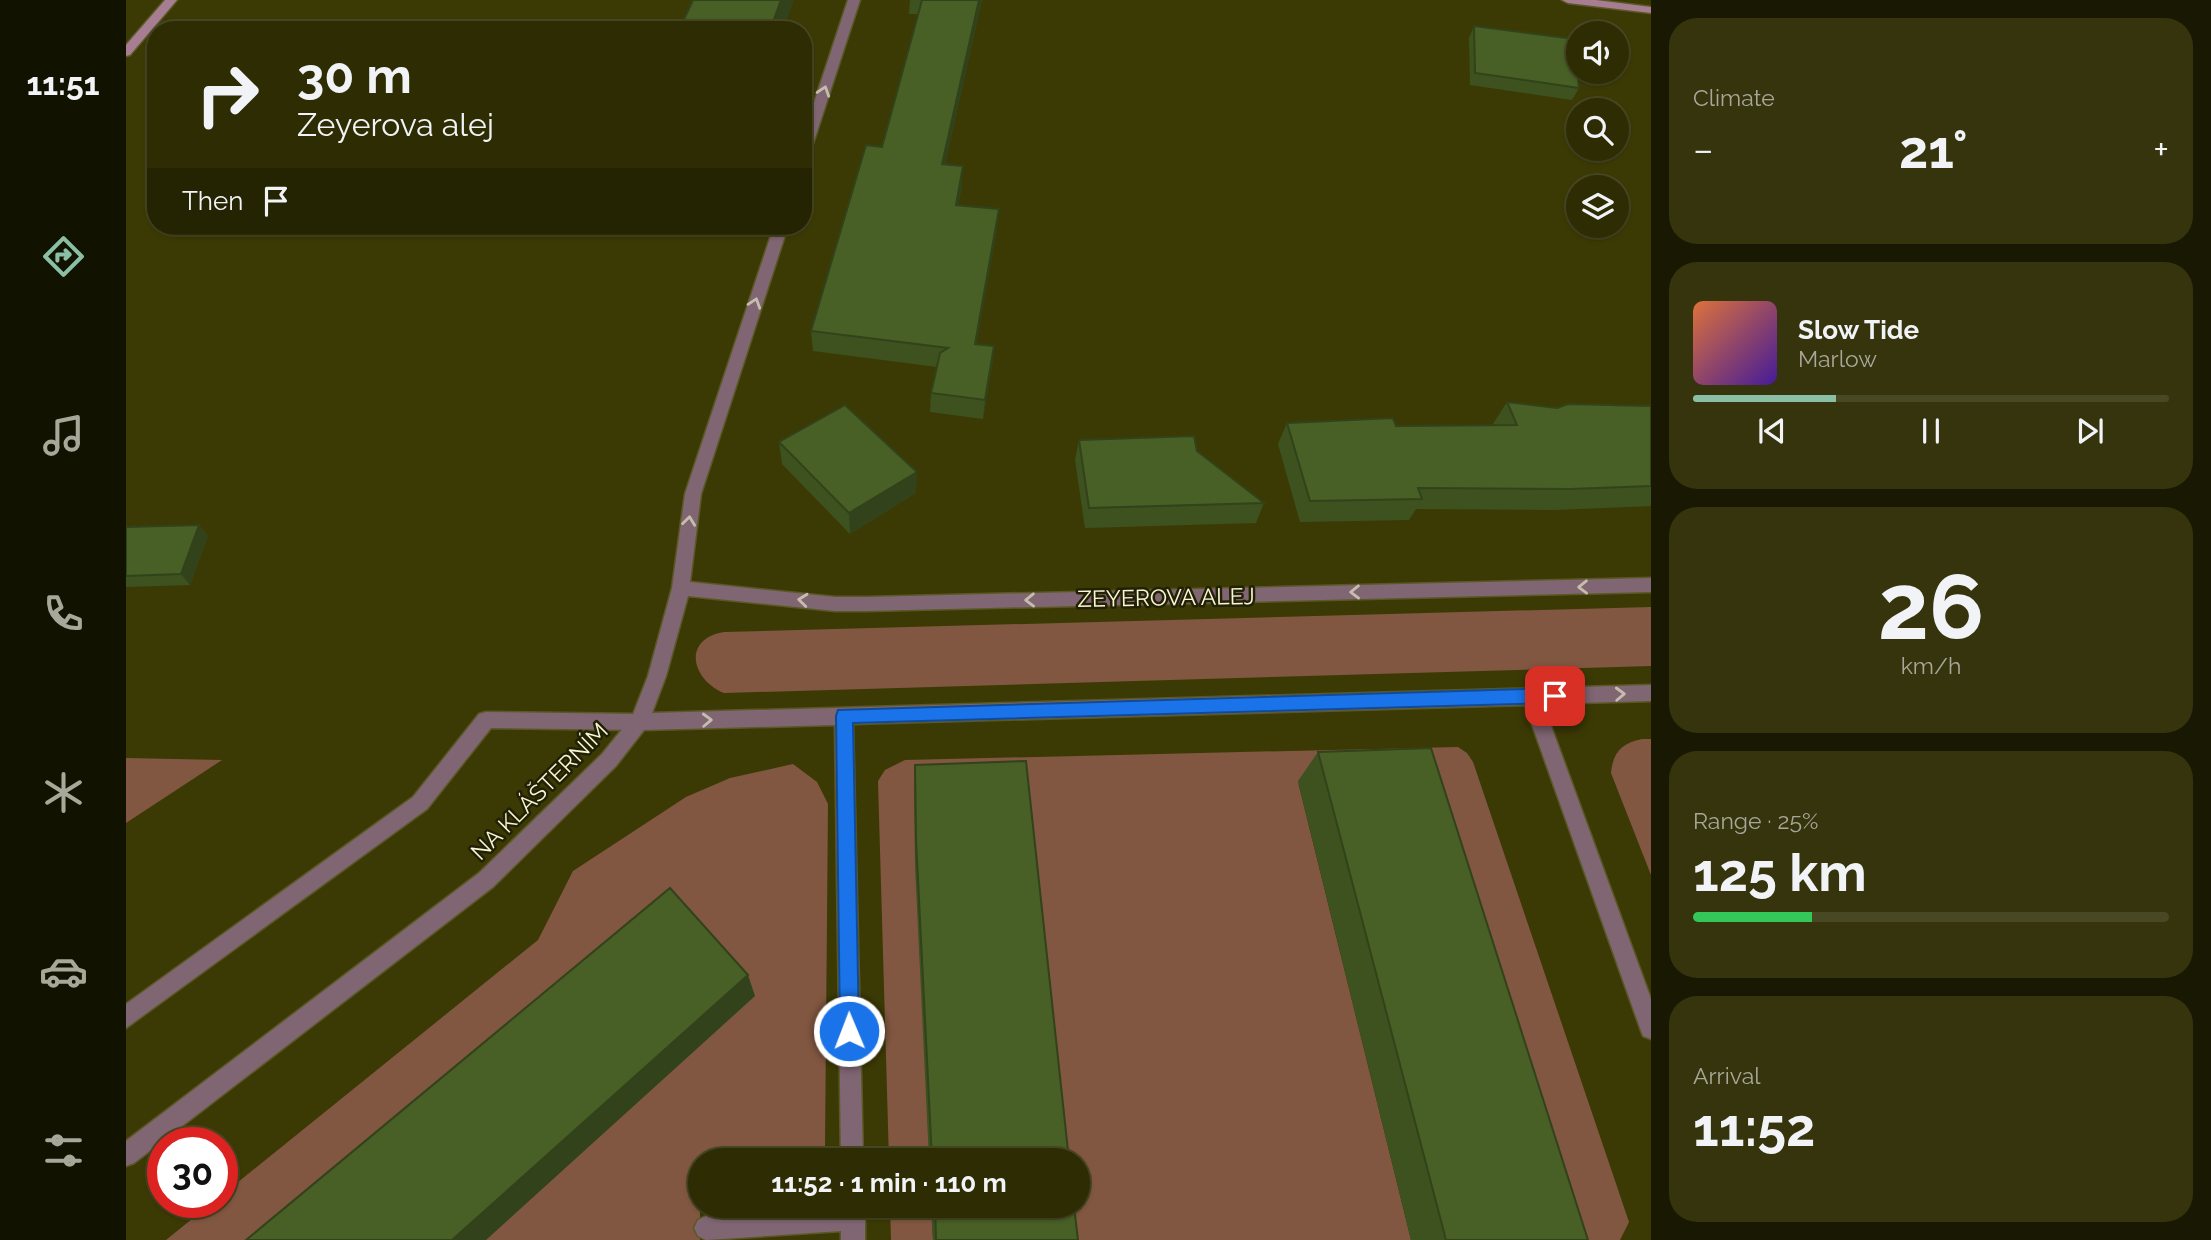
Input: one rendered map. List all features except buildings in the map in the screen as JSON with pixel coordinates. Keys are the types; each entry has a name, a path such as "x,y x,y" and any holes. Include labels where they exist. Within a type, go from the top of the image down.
{"street":[{"path":"153,21 172,0"},
{"path":"812,128 854,0"},
{"path":"1568,0 1651,10"},
{"path":"126,52 147,28"},
{"name":"NA KLÁŠTERNÍM","path":"126,1155 486,880 609,760 639,722 657,676 681,588 692,495 777,235"},
{"name":"ZEYEROVA ALEJ","path":"681,588 835,604 867,604 1651,585"},
{"path":"126,1017 419,803 486,720 639,722 1651,693"},
{"path":"1531,696 1651,1028"},
{"path":"844,716 852,1148"},
{"path":"706,1228 853,1222"}],"shaded area":[{"path":"1651,607 1651,666 724,693 704,679 696,660 702,643 711,636 724,632"},
{"path":"1651,739 1651,875 1611,773 1616,754 1629,743"},
{"path":"1458,747 1467,753 1473,762 1629,1222 1620,1240 1544,1240 1298,782 1411,1240 1066,1240 1064,1218 1090,1218 1090,1148 889,1148 878,781 885,770 905,760"},
{"path":"126,758 222,760 126,823"},
{"path":"793,764 817,782 828,804 824,1148 688,1148 688,1218 700,1218 700,1240 166,1240 193,1218 238,1218 238,1182 538,940 573,871 686,797 730,778"},
{"path":"890,1218 932,1218 933,1240 891,1240"}],"route":[{"path":"849,1031 844,716 1555,696"}]}
